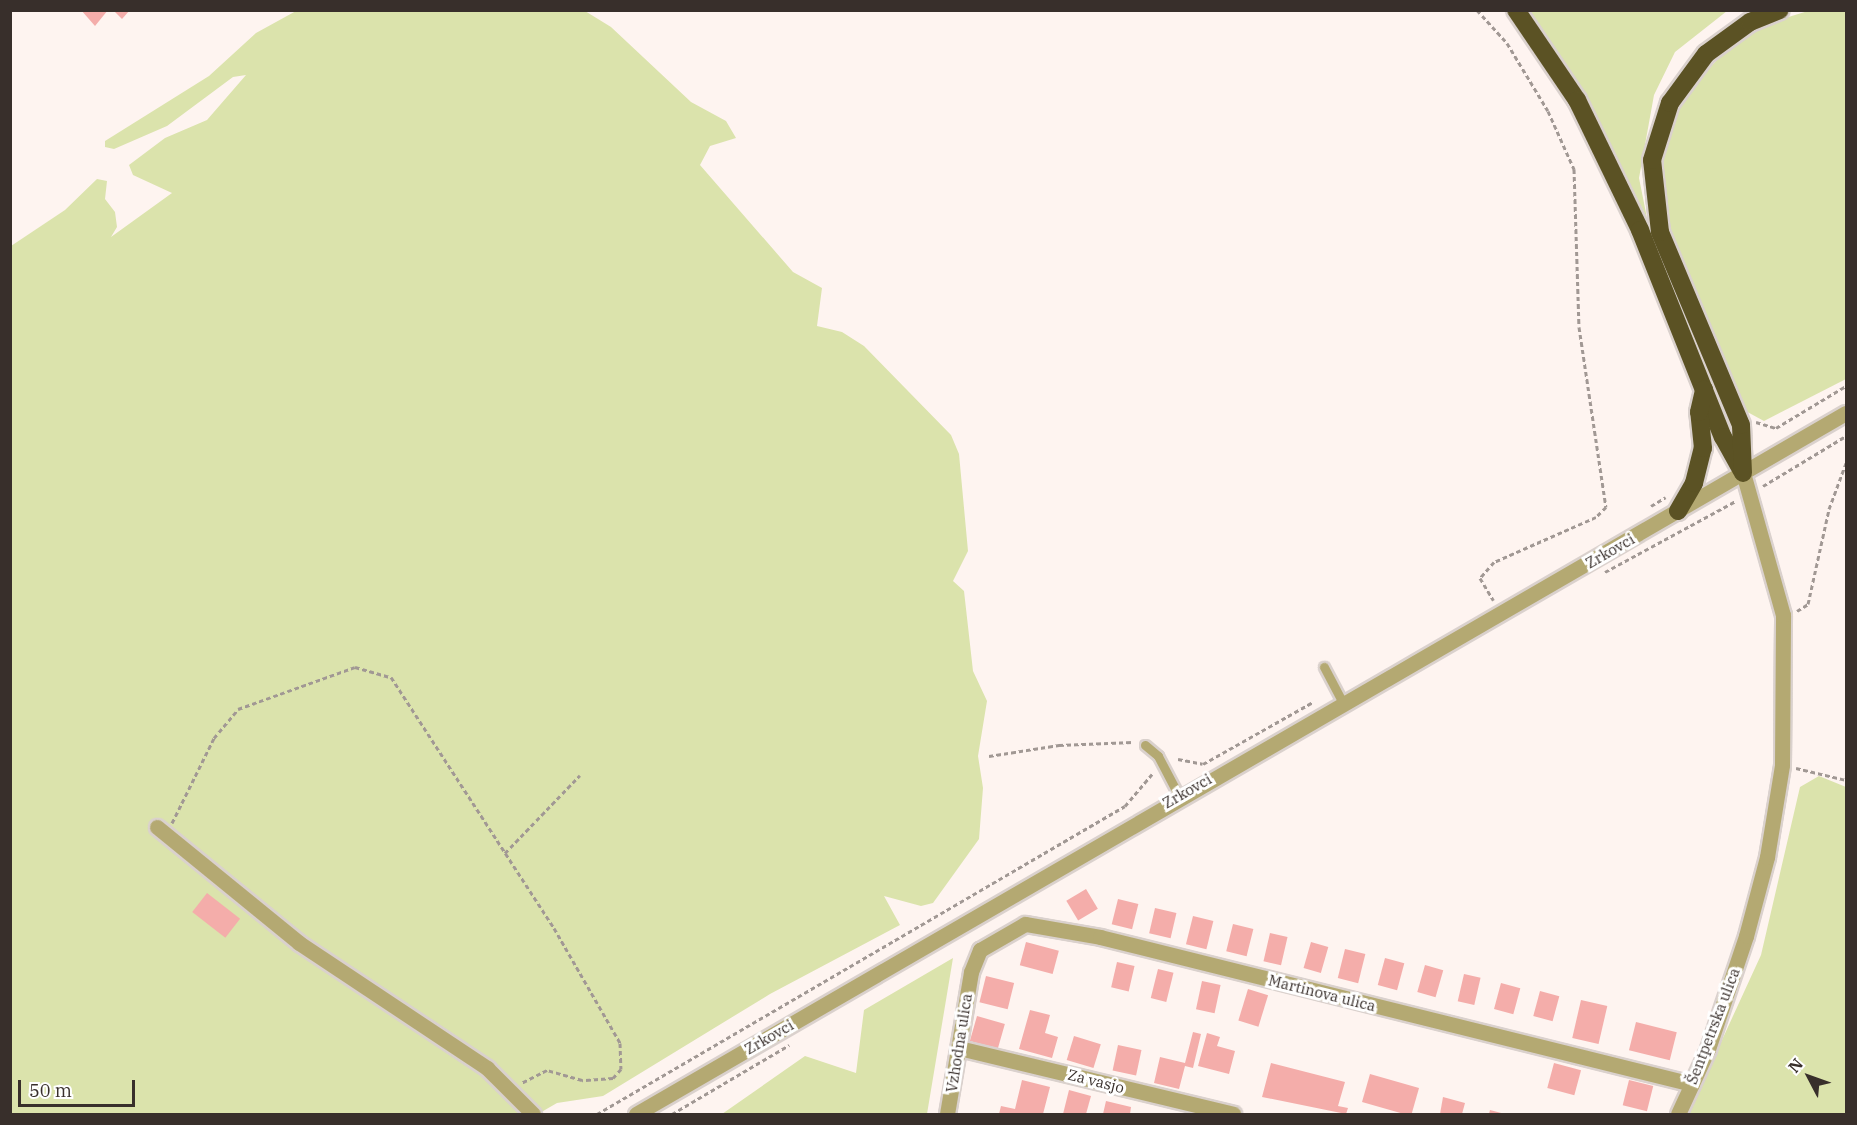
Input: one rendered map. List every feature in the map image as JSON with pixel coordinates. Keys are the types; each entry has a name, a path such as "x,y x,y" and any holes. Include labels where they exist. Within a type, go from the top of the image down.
{"highway":[{"path":"1516,10 1577,100 1640,230 1704,390 1743,473"},
{"path":"1743,473 1741,426 1660,232 1652,160 1670,103 1707,54 1750,22 1780,10"},
{"path":"1678,511 1694,483 1703,448 1699,412 1704,390"}],"street":[{"name":"Zrkovci","path":"636,1114 1179,795 1344,705 1846,413"},
{"path":"1743,473 1784,615 1782,765"},
{"name":"Šentpetrska ulica","path":"1678,1114 1692,1084 1746,936 1767,857 1782,765"},
{"path":"162,830 299,944 390,1009 457,1046 512,1089 534,1114"},
{"name":"Martinova ulica","path":"971,972 980,950 1000,934 1024,924 1047,927 1692,1084"},
{"name":"Vzhodna ulica","path":"947,1114 971,972"},
{"name":"Za vasjo","path":"959,1048 1233,1114"}],"lane":[{"path":"1324,667 1344,705"},
{"path":"1145,745 1158,756 1179,795"}],"path":[{"path":"1477,10 1525,72 1574,168 1579,327 1606,507 1596,517 1484,570 1480,578 1501,614"},
{"path":"1750,420 1776,428 1846,386"},
{"path":"1782,474 1846,436"},
{"path":"1784,615 1808,604 1829,509 1846,463"},
{"path":"1648,508 1675,490"},
{"path":"162,830 214,738 238,709 355,667 375,668 404,692 506,853 620,1043 622,1058 613,1078 582,1080 535,1072 512,1089"},
{"path":"1178,759 1203,764 1313,702"},
{"path":"989,756 1059,745 1129,741 1145,745"},
{"path":"1782,765 1846,780"},
{"path":"597,1114 1125,806 1152,774"},
{"path":"506,853 580,775"}],"green space":[{"path":"296,11 585,11 611,27 691,102 726,121 736,138 710,146 700,165 793,272 822,288 817,326 842,332 864,346 951,435 959,454 968,551 953,581 964,591 973,671 987,701 978,756 983,788 979,839 933,903 921,906 884,896 900,925 770,994 603,1096 557,1103 538,1114 11,1114 11,246 65,210 97,179 107,181 105,199 115,212 117,227 111,237 172,193 133,175 129,165 165,138 207,120 246,75 233,77 167,126 114,149 105,147 105,141 209,76 256,33"},
{"path":"1529,11 1727,11 1675,52 1654,95 1639,178 1647,218 1583,91"},
{"path":"1808,11 1846,11 1846,379 1764,421 1740,408 1670,237 1660,195 1659,149 1674,109 1728,47 1762,25"},
{"path":"1819,776 1846,787 1846,1114 1688,1114 1761,955 1800,787"},
{"path":"953,958 927,1114 722,1114 805,1056 856,1073 864,1010"}],"building":[{"path":"81,10 108,10 95,26"},
{"path":"113,10 130,10 122,19"},
{"path":"1086,889 1098,909 1078,921 1066,901"},
{"path":"207,893 240,919 225,938 192,912"},
{"path":"1118,899 1138,904 1132,929 1112,924"},
{"path":"1155,908 1176,913 1171,938 1149,933"},
{"path":"1193,916 1213,921 1206,949 1186,944"},
{"path":"1233,924 1253,929 1247,956 1226,951"},
{"path":"1270,933 1288,937 1281,965 1263,961"},
{"path":"1026,942 1059,951 1053,974 1020,965"},
{"path":"1311,942 1328,947 1321,973 1304,968"},
{"path":"1345,949 1365,954 1358,983 1338,978"},
{"path":"1385,958 1404,963 1397,990 1378,985"},
{"path":"1117,962 1135,966 1129,991 1111,987"},
{"path":"1425,965 1443,970 1436,997 1417,992"},
{"path":"1158,969 1174,973 1166,1002 1151,998"},
{"path":"1464,974 1481,978 1474,1005 1458,1001"},
{"path":"986,976 1014,983 1008,1009 979,1002"},
{"path":"1202,981 1221,985 1215,1013 1196,1009"},
{"path":"1501,983 1520,988 1513,1014 1494,1009"},
{"path":"1248,989 1268,995 1258,1027 1238,1021"},
{"path":"1540,991 1559,996 1553,1021 1533,1016"},
{"path":"1581,1000 1607,1006 1599,1044 1572,1038"},
{"path":"1030,1010 1050,1015 1045,1033 1058,1037 1052,1058 1019,1049"},
{"path":"977,1016 1005,1024 998,1049 970,1041"},
{"path":"1636,1022 1677,1032 1670,1060 1629,1050"},
{"path":"1193,1032 1201,1034 1193,1068 1185,1066 1179,1089 1154,1083 1160,1057 1185,1063"},
{"path":"1207,1033 1220,1037 1217,1046 1235,1051 1229,1074 1198,1066"},
{"path":"1074,1036 1101,1044 1093,1068 1067,1060"},
{"path":"1118,1045 1141,1050 1136,1075 1113,1070"},
{"path":"1271,1063 1345,1082 1338,1106 1348,1108 1346,1114 1262,1097"},
{"path":"1554,1063 1581,1070 1574,1095 1547,1088"},
{"path":"1370,1074 1419,1088 1412,1114 1362,1102"},
{"path":"1022,1080 1050,1087 1043,1114 999,1114 1001,1106 1015,1109"},
{"path":"1629,1080 1653,1086 1647,1111 1623,1105"},
{"path":"1069,1090 1091,1096 1086,1114 1063,1114"},
{"path":"1443,1097 1465,1103 1462,1114 1440,1114"},
{"path":"1106,1101 1131,1107 1130,1114 1103,1114"},
{"path":"1490,1110 1505,1114 1489,1114"}]}
